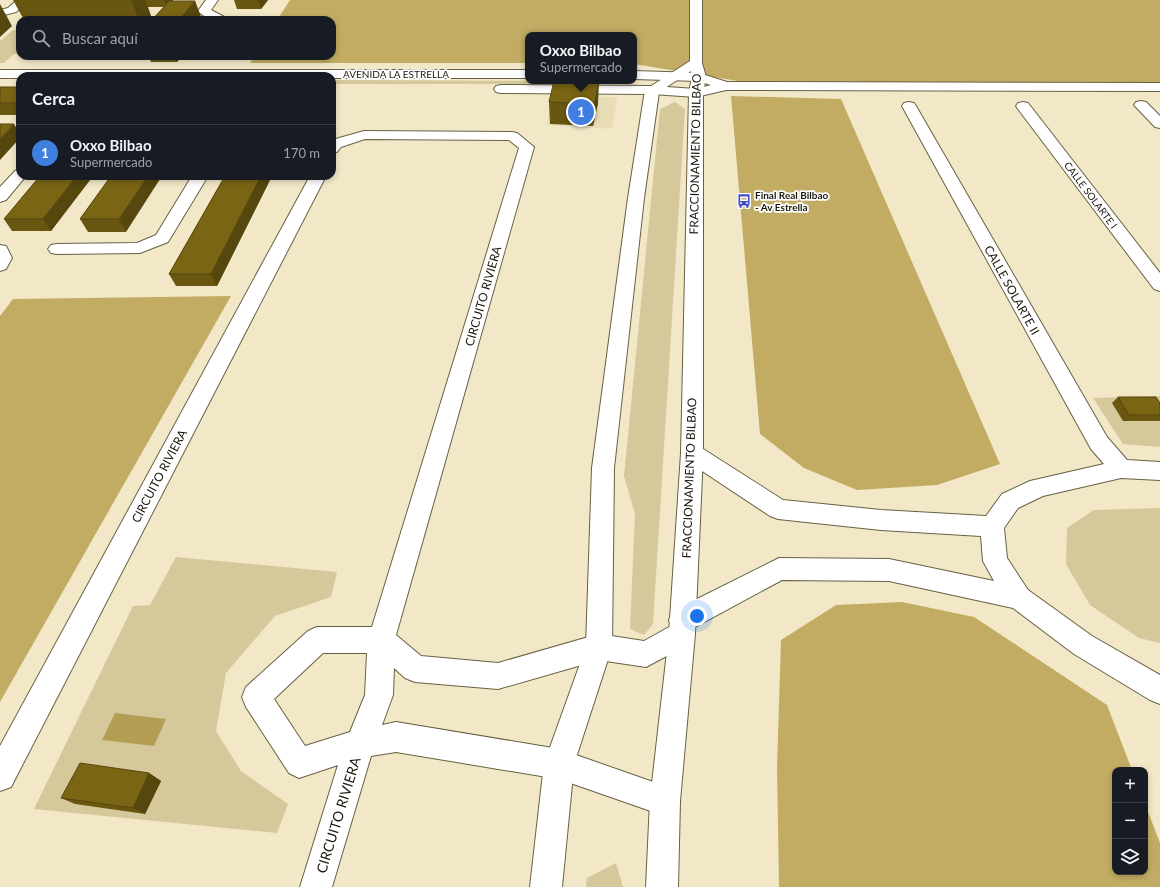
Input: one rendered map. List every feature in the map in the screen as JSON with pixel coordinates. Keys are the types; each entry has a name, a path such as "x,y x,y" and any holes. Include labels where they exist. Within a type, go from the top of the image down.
{"street":[{"path":"0,13 12,10 24,0"},
{"path":"212,0 204,11 215,16"},
{"name":"FRACCIONAMIENTO BILBAO","path":"662,887 665,801 682,627 692,453 697,78 696,0"},
{"name":"AVENIDA LA ESTRELLA","path":"104,72 203,66 525,74"},
{"name":"AVENIDA LA ESTRELLA","path":"1,74 16,74"},
{"path":"637,74 678,75 697,78 726,86 1160,87"},
{"name":"FRACCIONAMIENTO BILBAO","path":"652,90 678,75"},
{"path":"484,89 652,90 697,78"},
{"path":"546,887 560,764 599,646 603,468 636,198 652,90"},
{"path":"1141,105 1160,124"},
{"name":"CALLE SOLARTE II","path":"909,106 1099,443 1121,469"},
{"name":"CALLE SOLARTE I","path":"1023,106 1160,285"},
{"name":"CIRCUITO RIVIERA","path":"316,887 360,743 379,696 381,640 527,148 512,136 364,135 336,144"},
{"path":"0,197 16,179"},
{"path":"57,249 140,248 162,238 198,180"},
{"name":"CIRCUITO RIVIERA","path":"0,776 316,180"},
{"path":"0,250 3,258 0,265"},
{"path":"692,453 778,509 881,520 992,526"},
{"path":"1160,471 1121,469 1038,488 1010,501 992,526 995,561 1019,598 1083,645 1160,690"},
{"path":"381,640 415,670 498,676 599,646 646,654 682,627 779,569 889,570 1019,598"},
{"name":"CIRCUITO RIVIERA","path":"381,640 317,640 256,697 300,763 360,743 396,737 560,764 665,801"}],"shaded area":[{"path":"290,0 1160,0 1160,84 738,81 637,64 637,32 525,32 525,63 250,63 252,60 336,60 336,16 280,16"},
{"path":"13,30 16,30 16,54 4,63 0,63 0,41"},
{"path":"336,80 525,81 525,84 336,84"},
{"path":"552,96 617,97 612,129 547,125"},
{"path":"731,96 841,99 1000,464 937,485 857,490 804,468 760,434"},
{"path":"675,102 685,109 653,624 644,635 630,629 635,514 624,476 660,109"},
{"path":"231,296 0,702 0,316 13,299"},
{"path":"1160,396 1160,447 1123,444 1093,398"},
{"path":"1160,508 1160,643 1139,638 1090,605 1066,564 1067,528 1094,510"},
{"path":"176,557 337,572 331,597 275,616 226,673 216,731 241,771 288,804 277,833 34,809 133,606 150,605"},
{"path":"902,602 974,617 1107,705 1131,767 1112,767 1112,875 1148,875 1148,812 1160,843 1160,887 779,887 777,767 781,640 836,605"},
{"path":"115,713 166,719 154,746 102,740"},
{"path":"616,863 623,887 586,887 587,878"}],"building":[{"path":"169,1 195,1 182,16 156,16"},
{"path":"553,84 599,84 594,104 549,102"},
{"path":"0,87 16,87 16,103 0,103"},
{"path":"0,124 14,124 0,139"},
{"path":"37,180 74,180 43,219 4,219"},
{"path":"108,180 145,180 119,219 80,219"},
{"path":"223,180 259,180 211,274 169,274"},
{"path":"1118,397 1156,397 1160,403 1160,415 1129,415"},
{"path":"80,763 149,773 133,808 61,798"}],"place":[{"name":"Oxxo Bilbao","path":"581,112"},
{"name":"Final Real Bilbao - Av Estrella","path":"744,201"}]}
